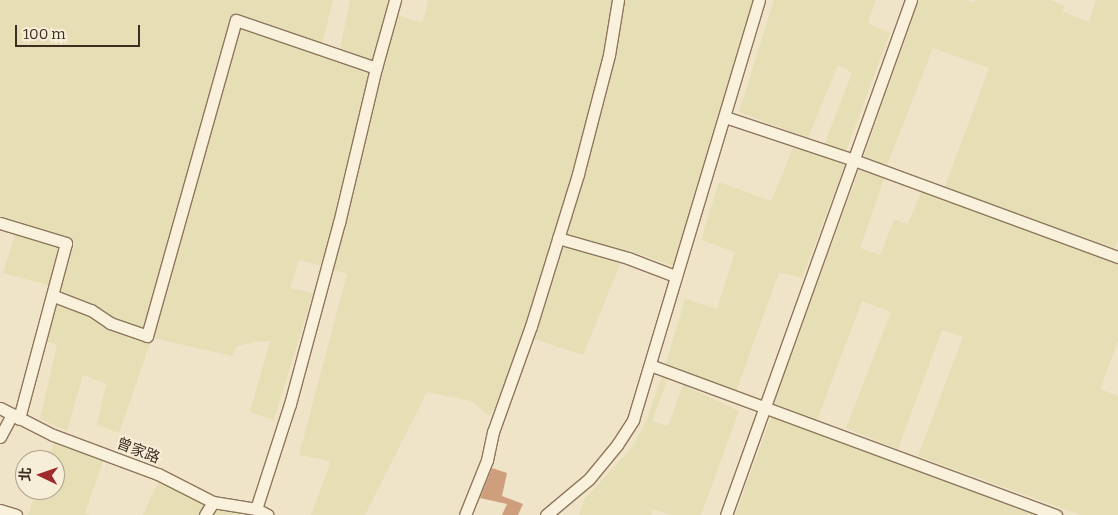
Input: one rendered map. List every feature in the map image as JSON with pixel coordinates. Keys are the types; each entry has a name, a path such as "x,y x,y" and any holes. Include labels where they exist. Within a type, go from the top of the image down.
{"street":[{"path":"256,509 287,414 339,223 376,68 395,0"},
{"path":"465,515 487,460 493,432 511,387 512,374 531,326 578,174 609,55 618,0"},
{"path":"546,515 589,479 617,445 633,420 759,0"},
{"path":"726,515 911,0"},
{"path":"54,296 91,310 110,322 147,336 236,20 376,68"},
{"path":"725,117 854,160 1118,257"},
{"path":"0,223 34,235 66,243 54,296 16,417 0,437"},
{"path":"558,238 628,258 675,276"},
{"path":"650,364 1056,515"},
{"name":"曾家路","path":"0,408 53,436 158,474 213,502 256,509 268,515"},
{"path":"206,515 213,502"},
{"path":"0,510 16,515"}],"shaded area":[{"path":"0,0 333,0 319,56 371,73 322,266 299,260 290,288 313,293 274,420 250,412 270,341 237,346 233,356 152,338 119,433 97,425 106,384 83,375 67,431 40,419 57,345 39,339 55,287 3,273 19,221 0,216"},
{"path":"350,0 393,0 375,63 340,51"},
{"path":"428,0 754,0 674,266 628,250 623,257 583,355 528,337 490,416 471,401 427,392 365,515 311,515 331,461 299,455 347,274 334,270 397,15 423,23"},
{"path":"774,0 876,0 868,23 890,33 846,151 824,145 852,73 838,65 808,138 739,112"},
{"path":"919,0 967,0 974,3 976,0 1050,0 1064,6 1063,12 1089,22 1096,0 1118,0 1118,239 1115,248 944,189 989,68 933,48 886,168 864,156"},
{"path":"794,146 845,165 802,278 779,272 736,392 665,367 685,299 717,309 735,252 701,240 719,182 771,201"},
{"path":"860,168 884,179 860,248 880,255 894,220 908,224 922,190 1118,261 1118,341 1100,389 1118,396 1118,515 1081,515 918,456 963,337 942,330 898,449 846,428 891,312 862,301 817,420 773,404"},
{"path":"662,376 668,378 652,421 668,426 683,385 739,411 701,515 670,515 653,509 651,515 579,515 584,500 633,446 647,419"},
{"path":"772,415 1048,515 735,515"},
{"path":"55,440 104,458 85,513 90,515 28,515 33,500 65,500 65,450 52,450"},
{"path":"158,482 196,499 241,515 143,515"}],"building":[{"path":"492,468 507,473 502,496 523,504 518,515 502,515 507,504 480,498"}]}
